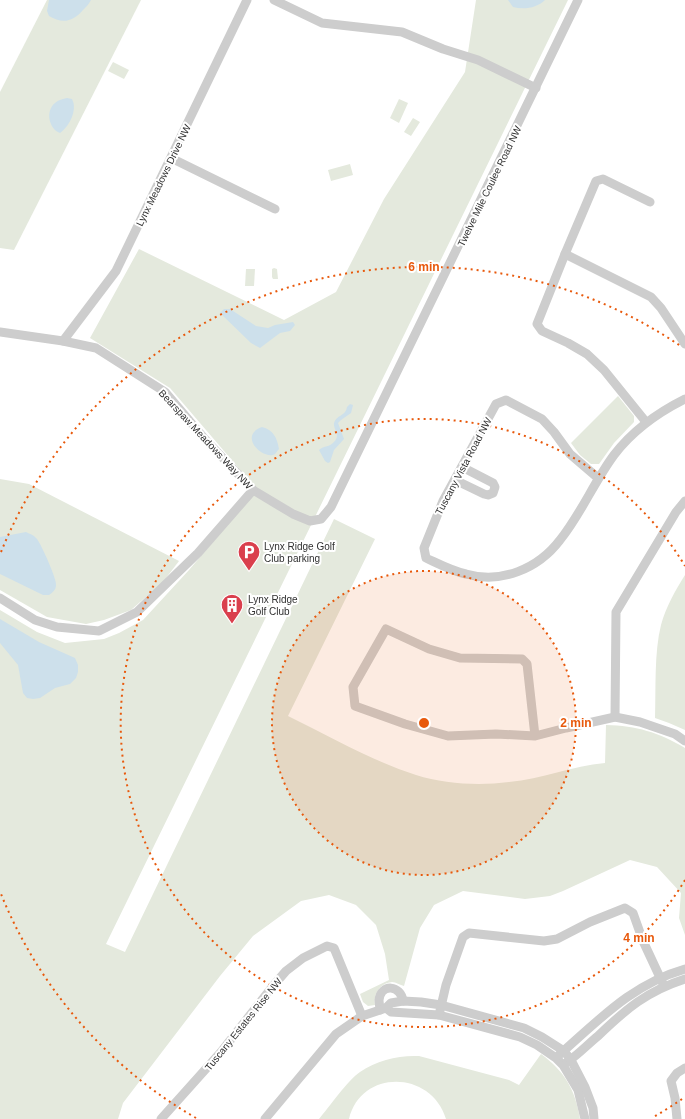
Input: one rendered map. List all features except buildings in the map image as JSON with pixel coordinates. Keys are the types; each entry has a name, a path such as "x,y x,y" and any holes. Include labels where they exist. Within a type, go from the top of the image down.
{"street":[{"name":"Lynx Meadows Drive NW","path":"63,341 116,271 247,0"},
{"path":"274,0 322,22 402,32 443,49 478,60 536,88"},
{"name":"Twelve Mile Coulee Road NW","path":"321,519 332,507 578,0"},
{"path":"171,158 275,209"},
{"path":"646,422 604,370 587,354 542,331 537,324 596,181 603,179 650,202"},
{"path":"565,254 651,297 661,308 685,344"},
{"name":"Bearspaw Meadows Way NW","path":"0,332 63,341 96,348 165,392 203,437 253,490 293,514 310,521 321,519"},
{"name":"Tuscany Vista Road NW","path":"598,478 570,454 554,432 542,420 506,400 496,404 442,502 424,548 426,558 466,574 483,577 499,577 514,574 538,562 550,552 565,534 598,478 615,454 630,437 646,422 685,399"},
{"path":"455,480 484,494 488,495 493,493 495,487 493,483 462,466"},
{"path":"0,598 35,620 57,627 100,631 137,612 198,553 253,490"},
{"path":"615,717 616,612 676,512 685,501"},
{"path":"535,736 527,664 522,659 460,658 429,649 386,630 353,687 355,706 405,724 448,736 496,734 535,736 615,717 640,722 675,734 685,741"},
{"path":"439,1015 463,937 469,933 544,941 557,939 590,922 624,908 633,913 643,941 662,982"},
{"name":"Tuscany Estates Rise NW","path":"161,1119 222,1052 286,971 309,955 327,946 334,948 362,1016"},
{"path":"563,1065 571,1060 620,1015 662,982 685,968"},
{"path":"556,1058 616,1005 637,990 662,982 685,979"},
{"path":"403,1001 403,995 399,991 392,988 386,988 379,999 383,1009 391,1012 439,1015 520,1037 556,1058 563,1065 578,1090 585,1119"},
{"path":"265,1119 336,1034 362,1016 383,1009 391,1004 403,1001 441,1005 524,1028 542,1037 564,1051 571,1060 585,1087 593,1108 594,1119"},
{"path":"677,1119 675,1098 670,1081 677,1073 685,1068"}],"shaded area":[{"path":"47,0 141,0 14,250 0,248 0,92"},
{"path":"476,0 568,0 106,944 125,952 334,519 375,539 288,716 383,763 427,778 462,783 486,784 521,780 605,763 606,725 638,728 675,742 685,748 685,935 679,918 681,893 657,867 630,860 550,896 525,899 463,891 434,905 420,928 404,986 395,982 384,984 376,993 375,1005 368,1006 363,1002 360,994 389,980 385,954 376,925 356,905 329,895 301,901 253,936 220,976 123,1103 118,1119 0,1119 0,610 37,632 65,643 104,639 119,633 143,620 189,570 258,489 170,388 90,338 139,249 284,320 336,292 384,199 465,72"},
{"path":"113,62 129,70 124,79 108,71"},
{"path":"399,99 408,103 399,123 390,118"},
{"path":"413,118 420,122 411,136 404,132"},
{"path":"350,164 353,175 331,181 328,170"},
{"path":"246,269 255,269 254,286 245,286"},
{"path":"272,269 277,269 278,279 273,279 272,277"},
{"path":"618,396 634,416 634,422 614,443 599,464 591,464 580,455 571,443"},
{"path":"0,479 29,484 179,561 163,582 131,610 104,620 86,624 47,617 0,590"},
{"path":"685,575 685,730 655,718 656,659 661,625 671,599"},
{"path":"541,1054 557,1068 568,1082 578,1108 580,1119 446,1119 438,1103 426,1091 412,1084 396,1082 381,1084 367,1091 356,1103 349,1119 319,1119 344,1087 355,1076 381,1061 404,1056 419,1056 509,1080 519,1085"}],"water":[{"path":"49,0 91,0 75,17 63,21 49,16 47,11"},
{"path":"508,0 545,0 534,7 522,8 513,7"},
{"path":"67,98 72,99 74,103 72,118 67,127 60,133 53,128 51,124 49,115 50,110 56,102"},
{"path":"224,309 230,309 256,326 268,328 275,325 293,322 295,325 290,331 280,333 260,348 251,343 220,313"},
{"path":"350,404 353,405 351,413 338,423 344,439 334,450 330,462 328,463 325,461 319,450 336,440 337,435 334,426 335,420 345,412"},
{"path":"262,427 272,432 276,438 279,449 275,454 270,455 259,451 252,441 252,436 255,431"},
{"path":"26,532 37,539 54,576 56,585 53,592 49,595 43,595 0,574 0,537"},
{"path":"0,619 39,642 75,658 78,665 76,678 70,684 55,688 40,698 27,698 23,693 18,665 0,643"}],"place":[{"name":"Lynx Ridge Golf Club parking","path":"249,572"},
{"name":"Lynx Ridge Golf Club","path":"232,624"}]}
